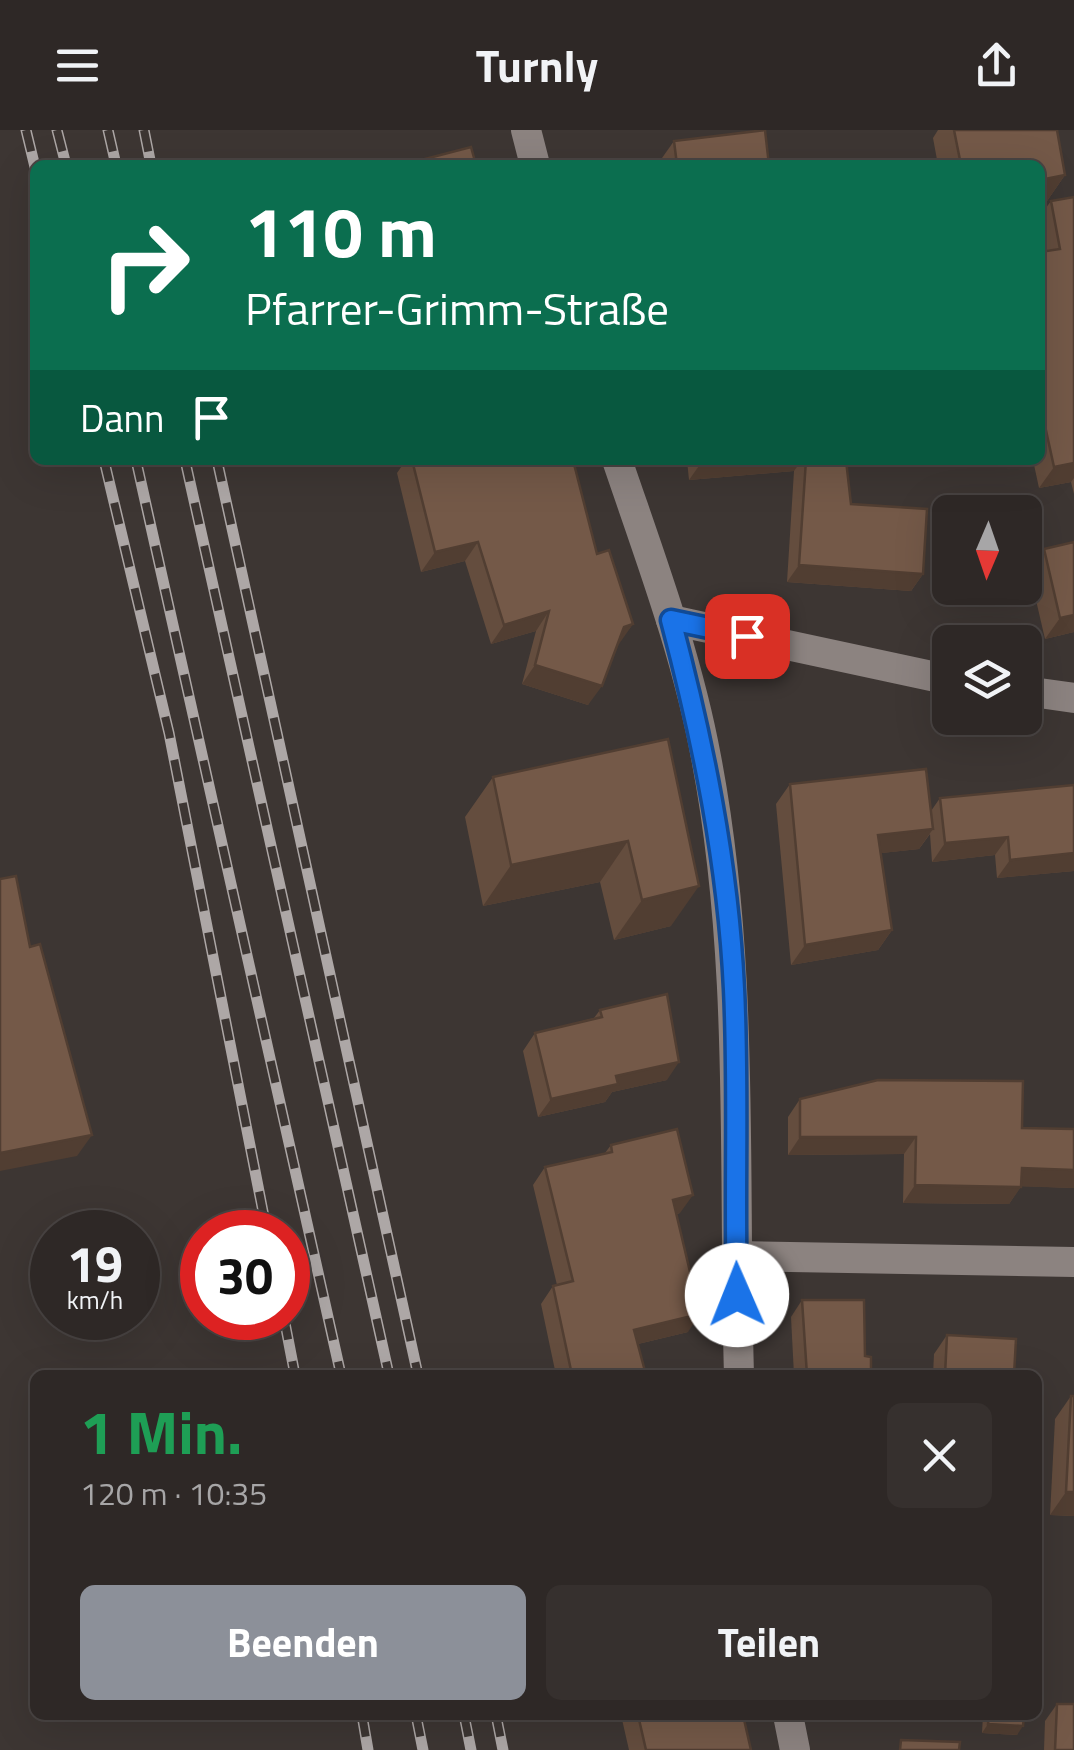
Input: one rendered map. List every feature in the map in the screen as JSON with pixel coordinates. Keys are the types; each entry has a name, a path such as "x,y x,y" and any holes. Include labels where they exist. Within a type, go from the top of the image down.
{"street":[{"path":"526,130 534,160"},
{"path":"619,465 671,620 706,755 724,879 734,989 739,1370"},
{"path":"671,620 932,676"},
{"path":"1042,693 1074,698"},
{"path":"736,1256 1074,1262"},
{"path":"789,1720 795,1750"}],"building":[{"path":"765,130 768,160 676,160 674,141"},
{"path":"954,130 1057,130 1065,175 1045,179 1045,160 960,160"},
{"path":"471,147 475,160 421,160"},
{"path":"1074,197 1074,463 1054,467 1045,426 1045,251 1060,249 1051,201"},
{"path":"413,465 574,465 597,554 609,550 633,624 624,627 602,686 535,665 549,611 504,625 478,542 435,552"},
{"path":"806,465 847,465 851,504 927,509 923,574 799,565"},
{"path":"1074,542 1074,615 1060,618 1044,549"},
{"path":"668,739 699,886 642,900 628,841 511,865 493,777"},
{"path":"926,769 933,829 878,835 892,930 805,945 790,784"},
{"path":"1074,785 1074,853 1010,860 1008,837 945,843 940,798"},
{"path":"16,876 30,947 40,944 92,1135 0,1153 0,879"},
{"path":"667,994 679,1062 616,1076 618,1084 551,1099 535,1033 602,1017 600,1010"},
{"path":"878,1080 1023,1081 1022,1128 1074,1129 1074,1170 1022,1168 1021,1187 915,1185 916,1137 800,1137 800,1099"},
{"path":"677,1129 693,1195 673,1200 700,1314 634,1330 645,1370 571,1370 553,1286 573,1281 545,1167 612,1152 611,1145"},
{"path":"802,1300 864,1300 865,1356 871,1357 871,1370 807,1370"},
{"path":"947,1335 1016,1339 1014,1370 945,1370"},
{"path":"1071,1396 1074,1492 1066,1492"},
{"path":"1057,1704 1074,1704 1074,1750 1055,1750"},
{"path":"639,1720 744,1720 751,1750 646,1750"},
{"path":"988,1720 1024,1720 1023,1726 988,1724"},
{"path":"901,1740 960,1742 959,1750 900,1750"}],"railway":[{"path":"26,130 33,160"},
{"path":"57,130 65,160"},
{"path":"108,130 115,160"},
{"path":"144,130 150,160"},
{"path":"105,465 169,733 263,1210"},
{"path":"137,465 340,1370"},
{"path":"186,465 388,1370"},
{"path":"218,465 417,1370"},
{"path":"288,1340 294,1370"},
{"path":"363,1720 368,1750"},
{"path":"417,1720 423,1750"},
{"path":"465,1720 471,1750"},
{"path":"497,1720 503,1750"}],"route":[{"path":"737,1295 734,989 724,879 706,755 671,620 747,636"}]}
